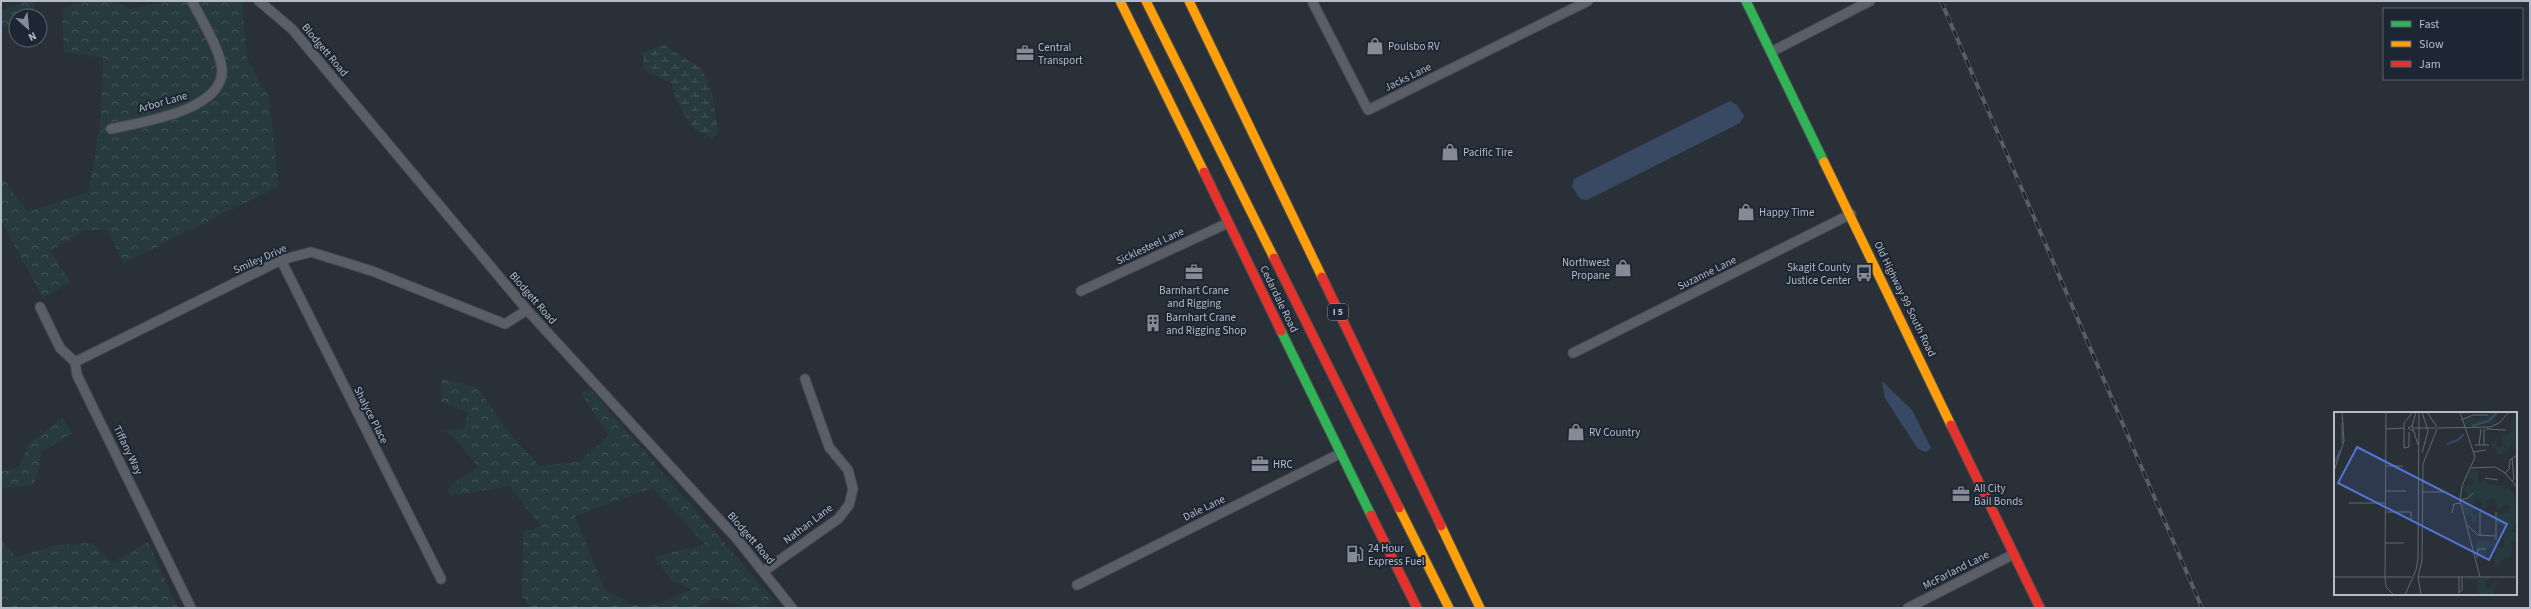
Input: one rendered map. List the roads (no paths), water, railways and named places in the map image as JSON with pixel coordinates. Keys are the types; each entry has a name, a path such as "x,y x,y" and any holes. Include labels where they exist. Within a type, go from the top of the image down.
{"main road":[{"name":"Cedardale Road","path":"1120,1 1417,608"},
{"path":"1146,1 1449,608"},
{"name":"I 5","path":"1189,1 1480,608"},
{"name":"Old Highway 99 South Road","path":"1746,1 1851,214 2040,608"},
{"path":"1460,568 1485,608"}],"street":[{"name":"Arbor Lane","path":"111,129 178,113 202,102 215,90 222,71 215,46 192,1"},
{"name":"Blodgett Road","path":"259,1 292,28 527,310 738,539 764,571 787,606"},
{"name":"Jacks Lane","path":"1313,3 1368,110 1588,1"},
{"path":"1771,52 1870,1"},
{"name":"Suzanne Lane","path":"1574,353 1851,214"},
{"name":"Sicklesteel Lane","path":"1081,292 1228,223"},
{"name":"Smiley Drive","path":"75,362 281,260 311,252 372,271 505,324 527,310"},
{"name":"Shalyce Place","path":"281,260 441,580"},
{"path":"40,307 60,348 75,362"},
{"name":"Tiffany Way","path":"75,362 77,375 191,608"},
{"name":"Nathan Lane","path":"764,571 838,519 849,505 853,488 848,470 829,447 805,379"},
{"name":"Dale Lane","path":"1077,585 1341,453"},
{"name":"McFarland Lane","path":"1908,608 2014,554"}],"water":[{"path":"1730,101 1737,105 1744,116 1740,123 1587,200 1580,199 1572,186 1574,179"},
{"path":"1882,381 1912,410 1931,448 1926,452 1918,449 1885,398"}],"railway":[{"path":"1941,1 2202,608"}],"place":[{"name":"Poulsbo RV","path":"1375,46"},
{"name":"Central Transport","path":"1025,53"},
{"name":"Pacific Tire","path":"1450,152"},
{"name":"Happy Time","path":"1746,212"},
{"name":"Northwest Propane","path":"1623,268"},
{"name":"Barnhart Crane and Rigging","path":"1194,272"},
{"name":"Skagit County Justice Center","path":"1864,273"},
{"name":"Barnhart Crane and Rigging Shop","path":"1153,323"},
{"name":"RV Country","path":"1576,432"},
{"name":"HRC","path":"1260,464"},
{"name":"All City Bail Bonds","path":"1961,494"},
{"name":"24 Hour Express Fuel","path":"1355,554"}]}
